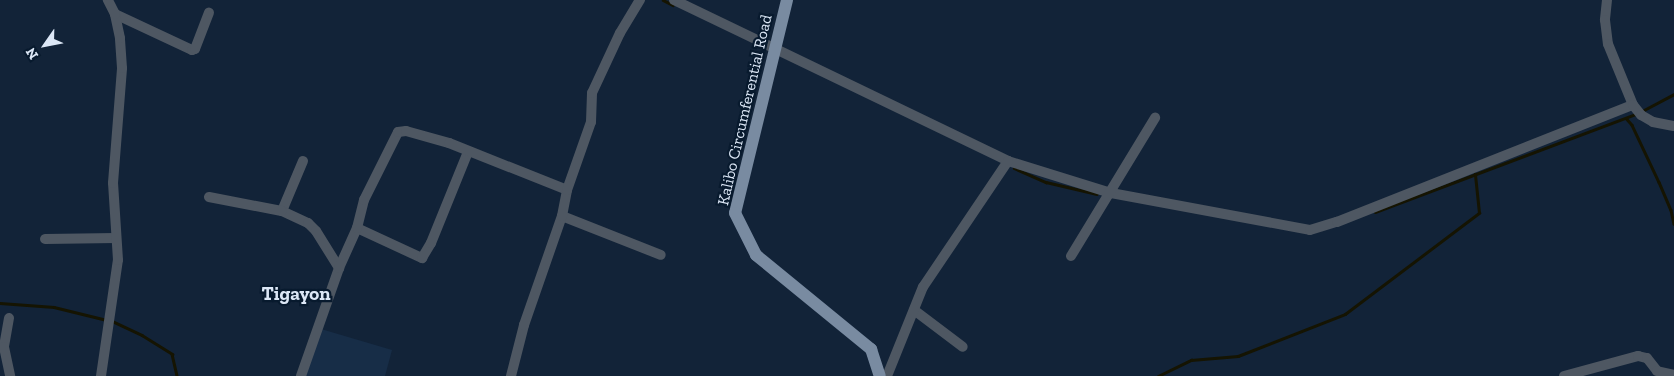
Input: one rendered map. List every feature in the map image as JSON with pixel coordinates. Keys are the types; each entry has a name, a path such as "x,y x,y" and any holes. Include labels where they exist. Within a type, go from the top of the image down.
{"main road":[{"name":"Kalibo Circumferential Road","path":"787,0 735,213 756,256 871,349 880,376"}],"street":[{"path":"101,376 118,260 113,184 122,68 116,14 108,0"},
{"path":"511,376 524,325 562,216 567,190 590,122 592,93 640,0"},
{"path":"674,0 1008,161 1111,193 1310,230 1346,218 1633,105"},
{"path":"1607,0 1605,20 1608,44 1633,105 1641,115 1653,122 1674,126"},
{"path":"116,14 192,50 195,49 209,13"},
{"path":"1071,256 1155,118"},
{"path":"301,376 339,268 357,228 364,200 398,132 406,131 449,143 567,190"},
{"path":"357,228 422,258 431,243 468,152"},
{"path":"282,211 303,161"},
{"path":"887,376 923,287 1008,161"},
{"path":"209,197 282,211 308,223 316,231 339,268"},
{"path":"562,216 661,255"},
{"path":"45,239 116,238"},
{"path":"914,310 963,348"},
{"path":"9,318 4,347 10,376"},
{"path":"1564,376 1638,356 1647,358 1657,372 1674,375"}],"shaded area":[{"path":"321,329 392,350 385,376 304,376"}],"waterway":[{"path":"663,0 673,5"},
{"path":"1644,110 1674,94"},
{"path":"1375,212 1636,114"},
{"path":"1626,118 1632,125 1659,182 1671,210 1674,224"},
{"path":"1014,168 1046,182 1097,194"},
{"path":"1158,376 1191,360 1238,356 1345,314 1479,213 1475,174"},
{"path":"0,303 54,307 107,320"},
{"path":"112,321 142,335 172,354 177,376"}],"district":[{"name":"Tigayon","path":"296,294"}]}
